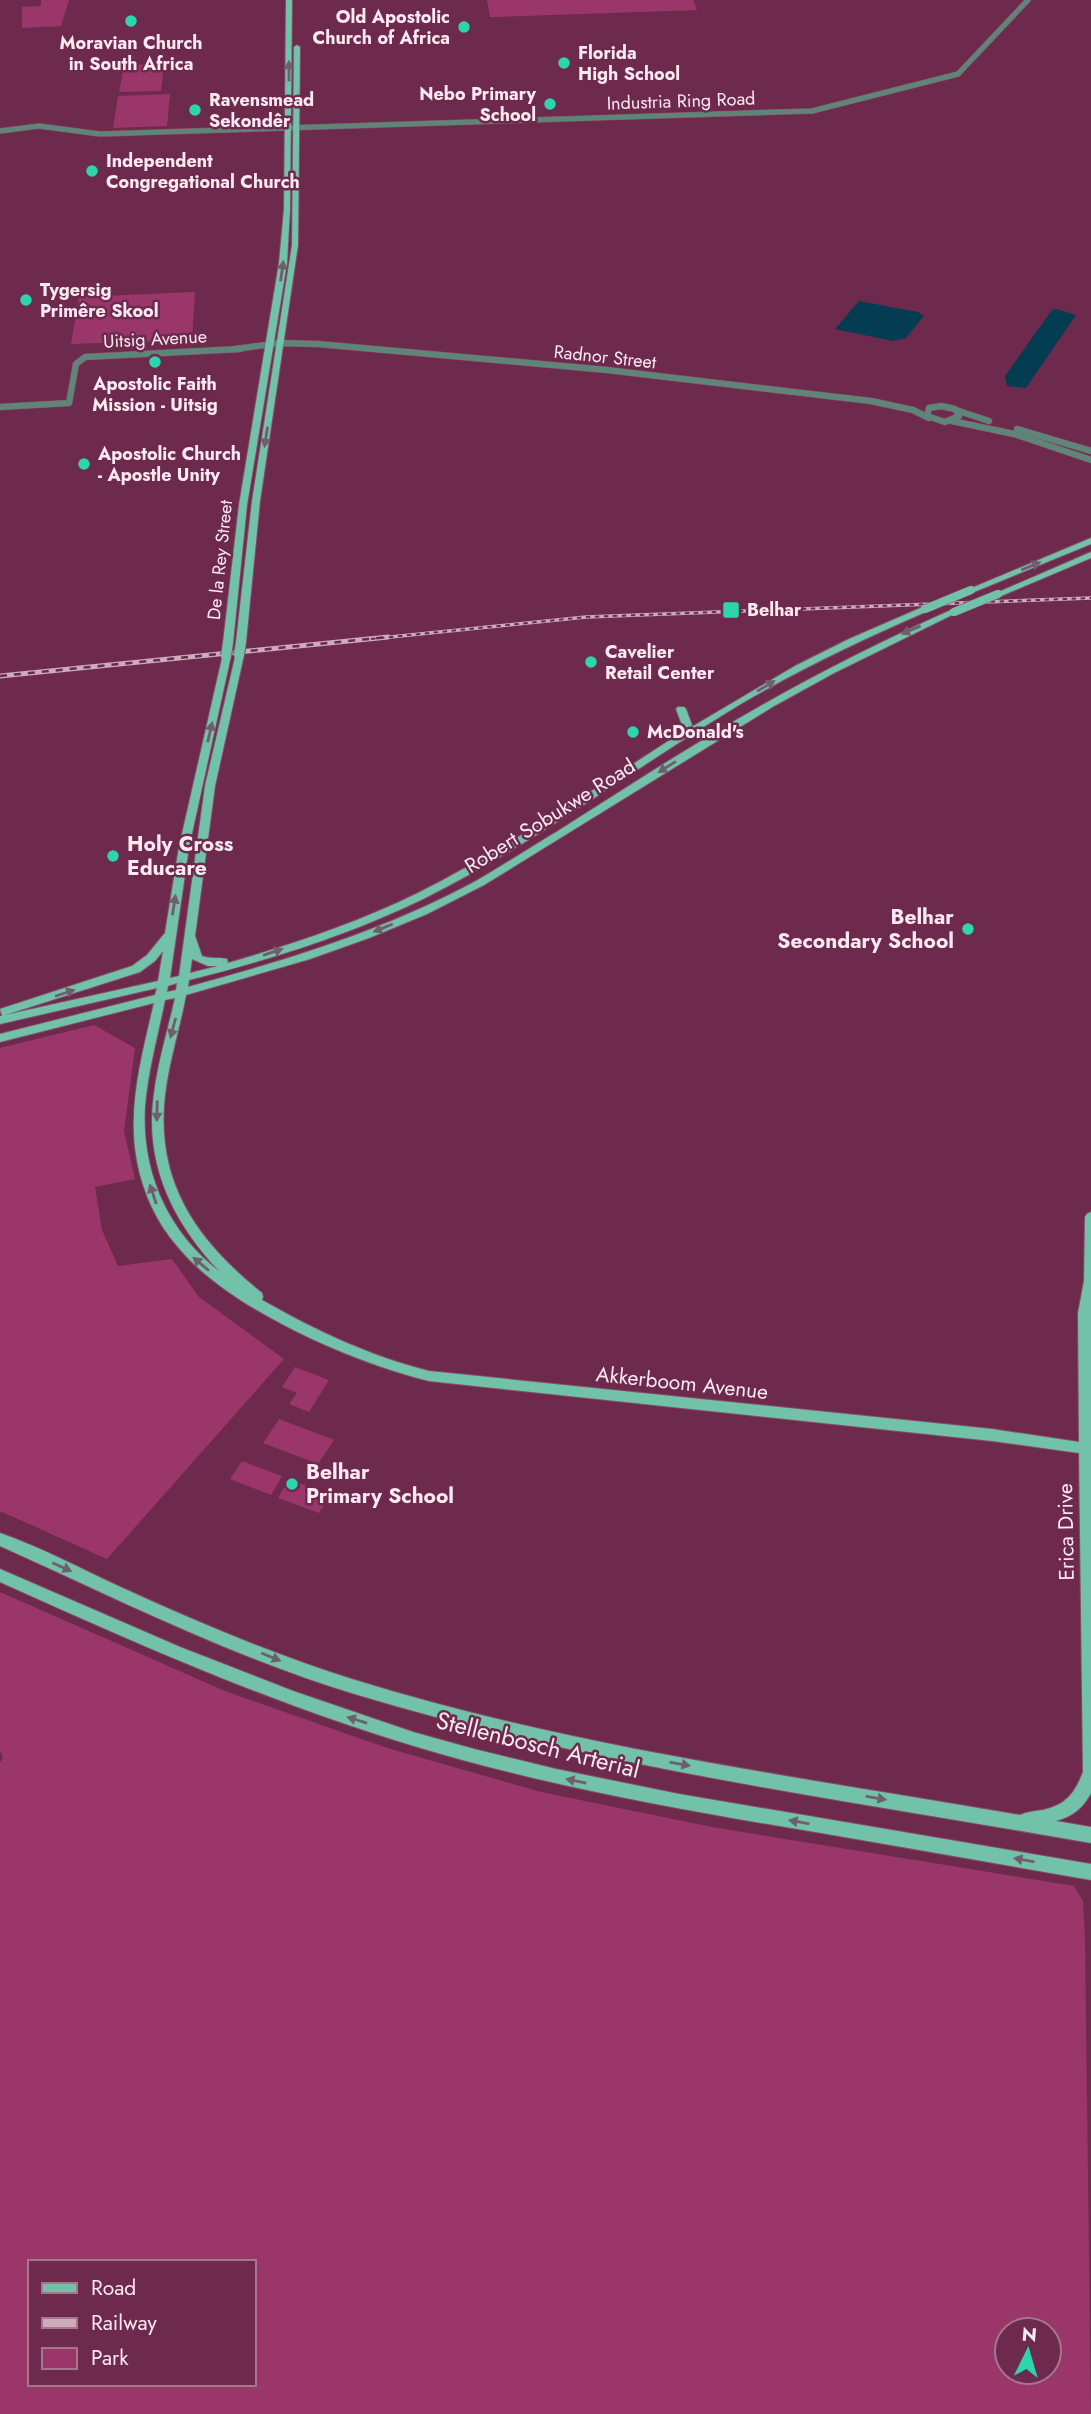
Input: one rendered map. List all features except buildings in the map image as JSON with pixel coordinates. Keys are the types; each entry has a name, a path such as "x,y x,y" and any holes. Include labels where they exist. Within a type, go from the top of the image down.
{"main road":[{"name":"De la Rey Street","path":"289,0 293,128"},
{"name":"De la Rey Street","path":"183,984 208,798 241,642 285,246 293,128 297,0"},
{"name":"De la Rey Street","path":"162,989 188,828 226,656 243,505 275,346"},
{"name":"Robert Sobukwe Road","path":"183,984 371,917 416,898 519,841 673,743 811,661 971,590 1091,541"},
{"name":"Robert Sobukwe Road","path":"0,1020 268,970 379,929 467,890 795,689 859,653 1091,555"},
{"path":"673,743 686,729 681,709"},
{"path":"189,934 197,958 203,961 250,959"},
{"path":"0,1013 136,969 152,958 170,935"},
{"name":"Akkerboom Avenue","path":"183,984 157,1098 158,1140 164,1172 176,1203 202,1245 231,1276 285,1319"},
{"name":"Robert Sobukwe Road","path":"0,1038 162,989"},
{"name":"Akkerboom Avenue","path":"162,989 139,1119 144,1156 157,1205 174,1234 194,1259 250,1302 356,1354 407,1371 449,1379 992,1435 1088,1448"},
{"name":"Erica Drive","path":"1091,1217 1091,1283 1084,1313 1091,1783"},
{"name":"Stellenbosch Arterial","path":"0,1539 276,1659 356,1687 458,1716 581,1746 1091,1833"},
{"name":"Stellenbosch Arterial","path":"0,1575 210,1668 344,1717 472,1756 577,1781 706,1806 1091,1872"},
{"path":"1016,1822 1044,1817 1075,1805 1084,1793 1091,1771"},
{"path":"1091,1833 1091,1843"}],"street":[{"name":"Industria Ring Road","path":"0,131 39,126 90,134 812,111 958,74 1028,0"},
{"name":"Radnor Street","path":"275,346 335,347 607,370 871,401 944,406 956,410"},
{"name":"Uitsig Avenue","path":"0,407 69,403 76,364 85,357 275,346"},
{"name":"Radnor Street","path":"871,401 913,410 929,418 952,421"},
{"path":"929,418 926,412 932,407"},
{"path":"952,421 960,416 956,410"},
{"path":"956,410 1091,451"},
{"path":"952,421 1006,432 1091,460"}],"green space":[{"path":"41,0 69,0 61,26 22,28 22,7 41,6"},
{"path":"487,0 693,0 697,10 490,17"},
{"path":"164,64 161,91 119,92 124,65"},
{"path":"170,94 167,126 113,128 118,96"},
{"path":"195,292 192,340 71,344 79,297"},
{"path":"94,1025 135,1048 124,1131 135,1179 95,1187 102,1230 118,1266 172,1259 199,1297 284,1359 107,1559 0,1511 0,1048"},
{"path":"295,1367 329,1380 309,1412 289,1404 297,1393 282,1387"},
{"path":"279,1419 334,1440 318,1464 263,1443"},
{"path":"242,1461 282,1476 271,1495 230,1479"},
{"path":"289,1479 330,1495 319,1513 278,1498"},
{"path":"0,1592 225,1691 387,1748 541,1792 712,1827 1074,1886 1083,1901 1085,1940 1091,2414 0,2414 0,1763 3,1758 0,1751"}],"water":[{"path":"859,301 918,312 924,316 906,338 893,341 835,329"},
{"path":"1052,310 1076,315 1026,388 1007,386 1005,376"}],"railway":[{"path":"371,639 586,617 1091,598"},
{"path":"0,676 388,637"}],"place":[{"name":"Moravian Church in South Africa","path":"131,21"},
{"name":"Old Apostolic Church of Africa","path":"464,27"},
{"name":"Florida High School","path":"564,63"},
{"name":"Nebo Primary School","path":"550,104"},
{"name":"Ravensmead Sekondêr","path":"195,110"},
{"name":"Independent Congregational Church","path":"92,171"},
{"name":"Tygersig Primêre Skool","path":"26,300"},
{"name":"Apostolic Faith Mission - Uitsig","path":"155,362"},
{"name":"Apostolic Church - Apostle Unity","path":"84,464"},
{"name":"Belhar","path":"731,610"},
{"name":"Cavelier Retail Center","path":"591,662"},
{"name":"McDonald's","path":"633,732"},
{"name":"Holy Cross Educare","path":"113,856"},
{"name":"Belhar Secondary School","path":"968,929"},
{"name":"Belhar Primary School","path":"292,1484"}]}
